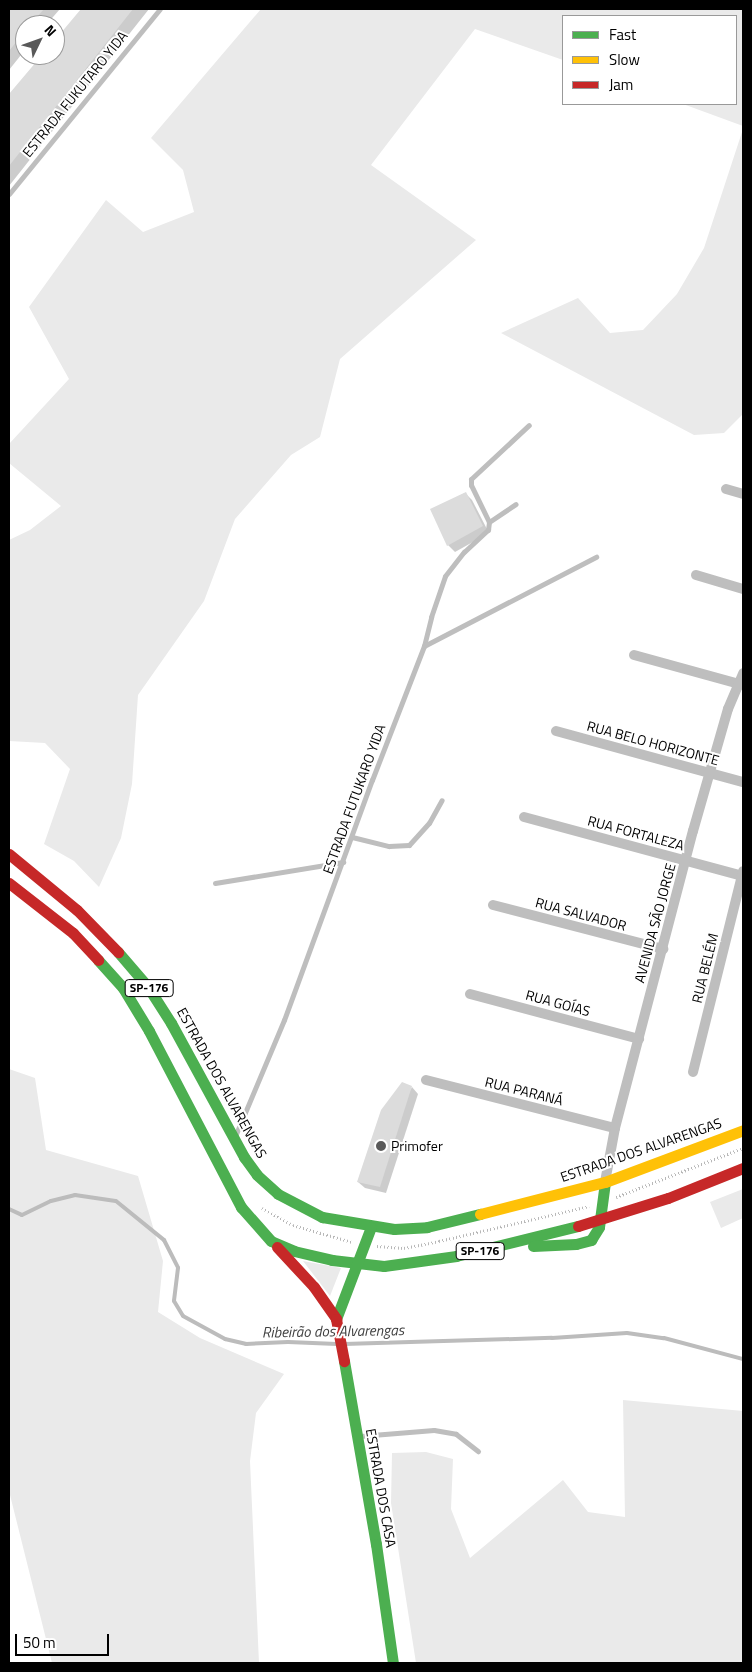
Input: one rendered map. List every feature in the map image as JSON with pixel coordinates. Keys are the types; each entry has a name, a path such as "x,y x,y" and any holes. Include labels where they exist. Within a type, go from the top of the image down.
{"main road":[{"name":"ESTRADA DOS ALVARENGAS","path":"9,854 96,928 148,987 171,1023 234,1139 258,1175 287,1200 327,1218 394,1229 427,1227 605,1182 743,1130"},
{"name":"SP-176","path":"9,883 78,939 123,988 149,1031 235,1198 248,1216 272,1241 302,1253 356,1264 384,1266 412,1263 500,1247 562,1231 668,1198 743,1168"},
{"path":"500,1247 587,1242 597,1233 601,1218 605,1182"},
{"path":"336,1319 343,1296 371,1226"},
{"path":"272,1241 314,1286 336,1319"},
{"path":"343,1296 364,1277 384,1266"},
{"name":"ESTRADA DOS CASA","path":"336,1319 393,1663"}],"street":[{"path":"726,489 743,494"},
{"path":"696,575 743,589"},
{"path":"634,655 741,684"},
{"name":"AVENIDA SÃO JORGE","path":"605,1182 614,1128 686,861 710,773 741,684 743,673"},
{"name":"RUA BELO HORIZONTE","path":"556,731 743,782"},
{"name":"RUA FORTALEZA","path":"524,818 686,861 743,874"},
{"name":"RUA BELÉM","path":"693,1072 743,874"},
{"name":"RUA SALVADOR","path":"493,905 663,949"},
{"name":"RUA GOÍAS","path":"470,994 639,1038"},
{"name":"RUA PARANÁ","path":"426,1080 614,1128"}],"lane":[{"name":"ESTRADA FUKUTARO YIDA","path":"9,194 160,9"},
{"path":"516,504 489,522 471,485 471,479 529,425"},
{"name":"ESTRADA FUTUKARO YIDA","path":"234,1139 284,1020 424,646 431,617 445,576 464,552 488,530 489,522"},
{"path":"424,646 596,557"},
{"path":"352,837 389,846 409,845 428,823 442,800"},
{"path":"215,883 342,862"},
{"path":"357,1437 434,1430 456,1434 478,1451"}],"path":[{"path":"256,1201 272,1215 293,1225 364,1244 404,1248 603,1202 743,1148"},
{"path":"625,1174 631,1210"}],"shaded area":[{"path":"261,9 743,9 743,126 686,105 737,105 737,15 562,15 562,60 475,29 371,165 476,240 340,359 320,437 291,455 235,519 204,601 138,695 132,784 121,838 99,887 74,861 44,844 70,769 45,743 9,741 9,540 30,530 61,506 9,463 9,444 69,379 29,307 106,200 143,232 194,212 183,170 151,138"},
{"path":"743,129 743,414 724,433 694,435 501,333 578,298 610,333 643,330 677,294 704,248"},
{"path":"9,1069 35,1078 46,1150 138,1176 163,1261 158,1312 200,1338 284,1374 256,1413 250,1461 259,1663 52,1663 9,1491"},
{"path":"743,1189 743,1218 721,1228 710,1202"},
{"path":"303,1261 341,1268 330,1296"},
{"path":"623,1400 743,1411 743,1663 416,1663 391,1503 392,1453 426,1452 453,1459 451,1509 470,1558 563,1480 588,1512 625,1517"}],"building":[{"path":"9,9 44,9 39,15 15,15 15,44 9,51"},
{"path":"81,9 133,9 9,166 9,94 34,65 65,65 65,28"},
{"path":"466,492 483,526 447,546 430,509"},
{"name":"Primofer","path":"402,1082 412,1086 380,1187 357,1182 381,1110"}],"waterway":[{"name":"Ribeirão dos Alvarengas","path":"9,1209 22,1215 51,1201 75,1195 116,1201 164,1240 178,1268 174,1301 183,1316 225,1339 246,1344 288,1342 337,1344"},
{"name":"Ribeirão dos Alvarengas","path":"344,1344 552,1338 627,1333 664,1338 743,1359"}],"traffic: fast":[{"path":"118,952 148,987 171,1023 244,1157 257,1175 278,1194 322,1217 394,1229 427,1227 480,1214"},
{"path":"98,960 123,988 149,1031 241,1207 271,1241 294,1251 332,1260 384,1266 456,1256 578,1226"},
{"path":"533,1246 576,1244 591,1240 599,1227 605,1182"},
{"path":"336,1319 371,1227"},
{"path":"344,1361 376,1544 393,1663"}],"traffic: slow":[{"path":"480,1214 605,1182 743,1130"}],"traffic: jam":[{"path":"9,854 77,910 118,952"},
{"path":"9,883 73,933 98,960"},
{"path":"578,1226 668,1198 743,1168"},
{"path":"277,1247 314,1287 336,1319 344,1361"}],"place":[{"name":"Primofer","path":"381,1146"}]}
